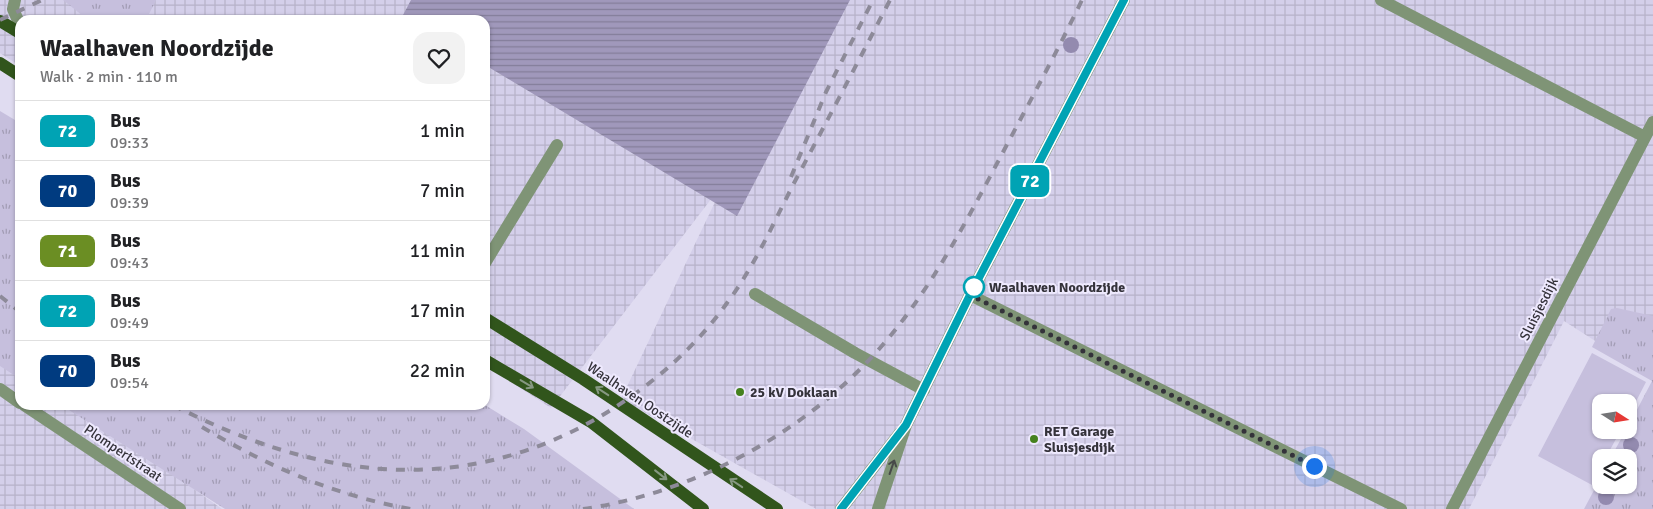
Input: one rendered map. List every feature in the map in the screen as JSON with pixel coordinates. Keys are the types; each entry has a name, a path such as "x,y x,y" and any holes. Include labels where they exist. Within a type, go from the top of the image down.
{"main road":[{"path":"0,21 15,30"},
{"path":"0,63 15,73"},
{"name":"Waalhaven Oostzijde","path":"490,321 584,379 777,509"},
{"path":"490,363 610,435 703,509"}],"street":[{"path":"0,15 14,0"},
{"path":"14,0 13,9 16,15"},
{"path":"878,509 906,425 970,295 1124,0"},
{"path":"1381,0 1645,137"},
{"path":"0,57 15,72"},
{"name":"Sluisjesdijk","path":"1452,509 1653,122"},
{"path":"490,255 557,145"},
{"path":"755,294 855,353 924,390"},
{"path":"970,295 1401,509"},
{"path":"0,389 15,399"},
{"name":"Plompertstraat","path":"32,410 180,509"},
{"path":"841,509 906,425"}],"shaded area":[{"path":"0,0 447,0 465,15 15,15 15,63 0,53"},
{"path":"411,0 850,0 737,216 490,68 490,15 403,15"},
{"path":"819,0 1653,0 1653,378 1564,321 1469,509 816,509 621,399 725,181 551,408 490,368 490,29"},
{"path":"0,352 15,363 15,410 82,410 222,509 0,509"}],"green space":[{"path":"63,0 156,0 148,15 82,15"},
{"path":"0,111 15,120 15,376 0,366"},
{"path":"1617,308 1653,316 1653,509 1584,509 1592,494 1637,494 1637,449 1615,449 1621,439 1638,439 1638,408 1652,381 1592,347 1611,309"},
{"path":"1592,353 1646,382 1638,398 1638,394 1592,394 1592,439 1616,439 1610,449 1592,449 1592,485 1538,456"},
{"path":"490,408 524,429 634,509 225,509 69,410 490,410"}],"railway":[{"path":"0,20 42,0"},
{"path":"791,177 826,92 873,0"},
{"path":"184,410 227,430 281,450 335,463 389,469 443,468 498,459 552,441 606,413 657,377 687,350 715,319 737,289 763,245 890,0"},
{"path":"583,509 625,501 666,489 706,473 745,454 782,432 818,407 850,379 880,348 916,303 947,255 1033,97 1082,0"},
{"path":"0,296 15,308"},
{"path":"202,427 277,467 303,478 356,496 411,509"}],"bus line":[{"name":"72","path":"841,509 906,425 970,295 1124,0"}],"place":[{"name":"Waalhaven Noordzijde","path":"974,287"},
{"name":"25 kV Doklaan","path":"740,392"},
{"name":"RET Garage Sluisjesdijk","path":"1034,439"}],"route":[{"path":"974,287 970,295 1216,419 1314,466"}]}
